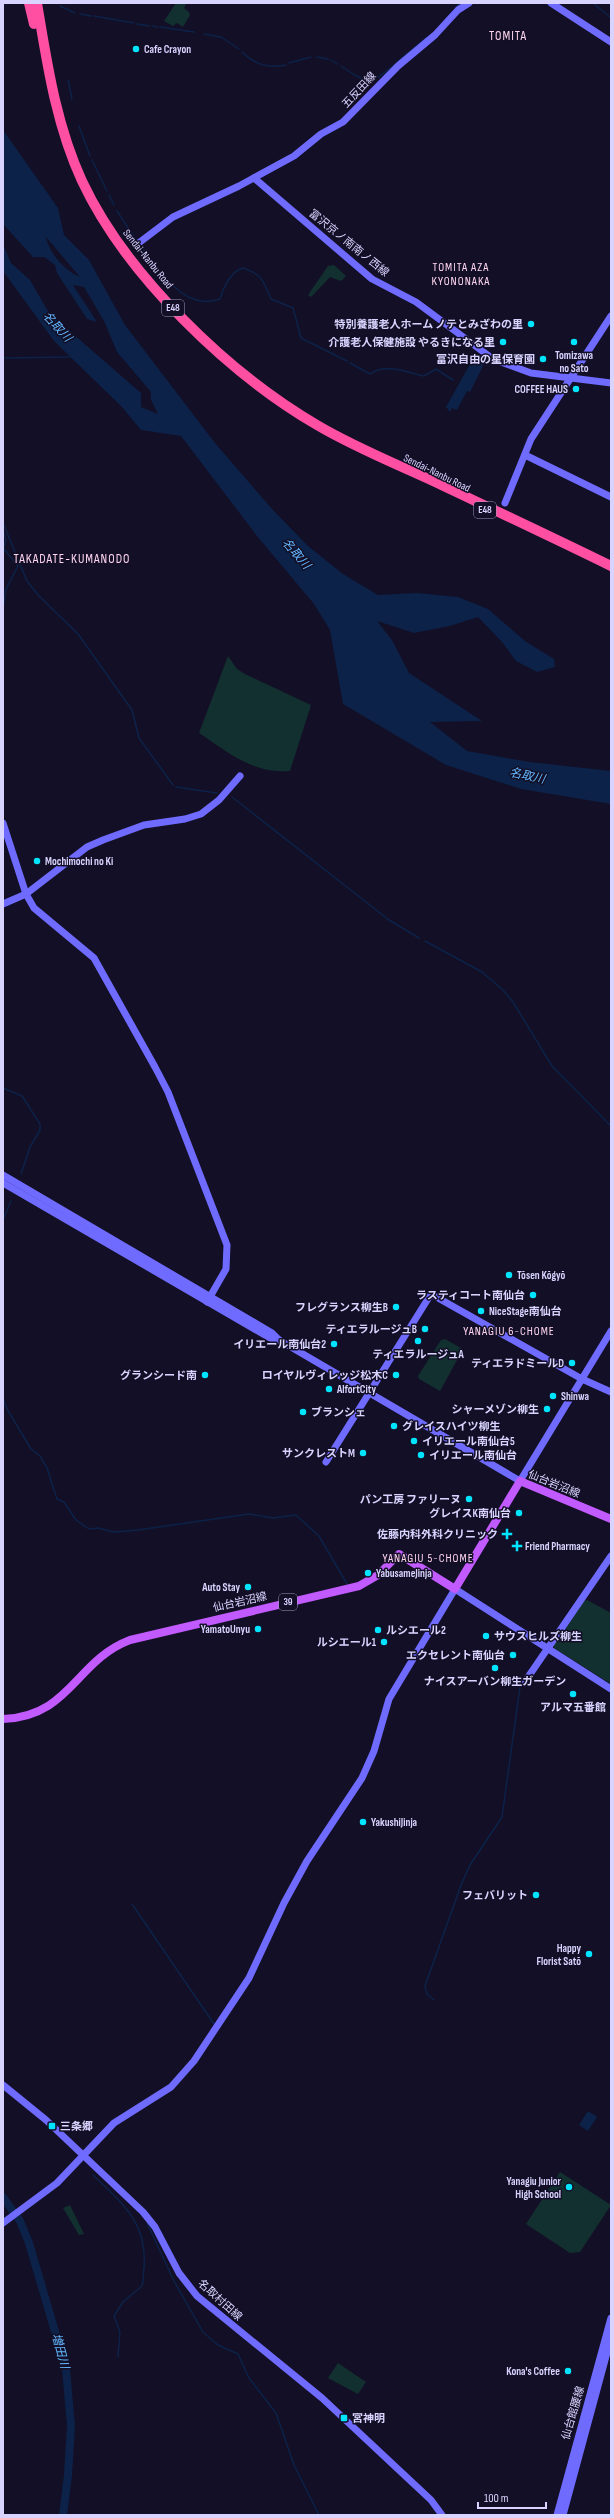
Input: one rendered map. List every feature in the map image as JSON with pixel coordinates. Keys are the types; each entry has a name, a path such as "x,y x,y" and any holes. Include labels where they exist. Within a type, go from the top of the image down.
{"highway":[{"path":"29,3 57,109"},
{"name":"Sendai-Nanbu Road","path":"37,3 57,109 70,152 96,207 129,258 152,287 200,334 263,389 318,426 611,573"},
{"name":"Sendai-Nanbu Road","path":"360,447 611,566"}],"main road":[{"name":"仙台岩沼線","path":"3,1719 26,1717 50,1706 65,1695 96,1660 117,1645 359,1586 370,1581 386,1569 399,1554 454,1589 520,1480 611,1519"}],"street":[{"name":"五反田線","path":"136,245 173,217 254,178 294,156 321,134 346,120 374,89 435,36 458,10 469,3"},
{"path":"551,3 611,42"},
{"name":"富沢京ノ南南ノ西線","path":"254,178 372,279 416,302 493,359 531,373 611,383"},
{"path":"505,504 531,439 611,316"},
{"path":"525,455 611,497"},
{"path":"3,904 26,894 87,847 144,825 185,819 201,814 219,800 240,776"},
{"path":"3,823 26,894 40,915 94,958 168,1092 228,1245 226,1269 209,1299"},
{"path":"3,1175 209,1299 270,1338 279,1340 520,1480 611,1331"},
{"path":"3,1183 209,1299"},
{"path":"326,1462 368,1392 431,1294 582,1379 611,1392"},
{"path":"524,1683 611,1556"},
{"path":"6,2221 19,2210 58,2183 114,2123 176,2082 234,2003 249,1978 296,1879 362,1778 374,1751 389,1699 454,1589 611,1689"},
{"name":"名取村田線","path":"3,2085 46,2120 149,2219 179,2273 197,2296 322,2398 430,2500 442,2515"},
{"name":"仙台館腰線","path":"557,2515 611,2318"},
{"name":"仙台館腰線","path":"563,2515 611,2338"}],"green space":[{"path":"176,3 186,4 184,8 190,15 183,27 177,23 173,26 164,21"},
{"path":"334,265 346,276 341,281 330,277 311,297 308,295 328,266"},
{"path":"228,656 237,669 245,674 311,705 290,771 277,771 253,766 231,755 199,733"},
{"path":"445,1339 461,1348 462,1351 440,1391 419,1379 418,1376 441,1340"},
{"path":"587,1600 611,1613 611,1684 554,1648 554,1644 583,1601"},
{"path":"560,2172 611,2205 580,2252 570,2253 526,2224"},
{"path":"70,2205 84,2234 79,2235 63,2208"},
{"path":"338,2363 366,2382 358,2394 328,2378"}],"water":[{"name":"名取川","path":"3,130 58,208 64,235 89,260 125,325 215,443 272,509 308,546 343,574 378,595 417,593 458,597 488,609 525,641 554,659 555,667 537,672 516,661 502,642 478,617 450,626 414,633 377,621 392,640 409,673 482,721 430,722 467,751 530,762 611,771 611,804 521,789 446,765 343,704 330,630 314,604 257,536 181,436 141,430 122,407 54,341 3,271 3,244 11,263 30,280 49,313 141,393 141,407 158,414 151,400 151,392 117,352 104,321 84,287 73,285 97,322 87,319 57,273 55,265 44,257 33,257 3,224","holes":["46,237 80,277 58,261 50,249"]},
{"path":"474,357 484,364 470,392 467,391 457,410 452,408 450,412 446,407"},
{"path":"588,2111 597,2117 588,2131 579,2125"}],"waterway":[{"path":"444,21 460,3"},
{"path":"593,3 611,18"},
{"path":"60,6 75,13"},
{"path":"80,14 91,16"},
{"path":"94,16 134,23"},
{"path":"137,24 149,26"},
{"path":"152,26 158,27"},
{"path":"160,27 194,32"},
{"path":"204,34 221,37 239,49"},
{"path":"397,62 427,37"},
{"path":"242,52 251,60 267,66 286,65"},
{"path":"289,63 311,57"},
{"path":"317,57 328,59"},
{"path":"331,60 337,64"},
{"path":"341,66 357,76 369,80 380,76 395,64"},
{"path":"68,80 72,99"},
{"path":"79,126 90,156"},
{"path":"92,160 107,191"},
{"path":"109,195 114,205"},
{"path":"117,211 136,240"},
{"path":"141,247 174,286 195,300 207,301 220,299 228,280 231,276 243,268 255,273 262,280 271,299 293,308 301,338 347,361"},
{"path":"3,358 71,357"},
{"path":"350,363 370,374 382,369 396,369 424,376 436,369 453,380"},
{"path":"3,523 27,581 39,596 78,634 132,710 139,738 173,785"},
{"path":"3,530 6,540 3,550"},
{"path":"3,609 6,589 18,566 4,549"},
{"path":"176,787 217,793"},
{"path":"232,797 389,920 419,938"},
{"path":"425,941 482,972 503,990 513,1002 552,1066 611,1126"},
{"path":"3,1088 22,1096 40,1124 40,1130 30,1147 21,1174"},
{"path":"3,1220 11,1201"},
{"path":"3,1225 3,1231"},
{"path":"3,1398 7,1409 31,1449 40,1456 47,1468 57,1499 64,1502 76,1520 89,1529 98,1528 114,1532 249,1514 273,1518 296,1515 319,1536 347,1584"},
{"path":"434,2000 427,1994 425,1986 461,1885 470,1865 502,1817 520,1687"},
{"path":"132,1904 214,2024"},
{"path":"93,2175 114,2195 131,2215 142,2238 144,2252 142,2286 123,2302 114,2316 120,2332 118,2357"},
{"name":"増田川","path":"3,2197 20,2221 29,2243 66,2369 71,2426 68,2475 63,2515"},
{"path":"147,2223 174,2281 203,2332 218,2345 238,2354 249,2378 276,2413 294,2465 319,2515"}],"place":[{"name":"Cafe Crayon","path":"136,49"},
{"name":"特別養護老人ホーム ノテとみざわの里","path":"531,324"},
{"name":"介護老人保健施設 やるきになる里","path":"503,342"},
{"name":"Tomizawa no Sato","path":"574,342"},
{"name":"富沢自由の星保育園","path":"543,359"},
{"name":"COFFEE HAUS","path":"576,389"},
{"name":"Mochimochi no Ki","path":"37,861"},
{"name":"Tōsen Kōgyō","path":"509,1275"},
{"name":"ラスティコート南仙台","path":"533,1295"},
{"name":"フレグランス柳生B","path":"396,1307"},
{"name":"NiceStage南仙台","path":"481,1311"},
{"name":"ティエラルージュB","path":"425,1329"},
{"name":"ティエラルージュA","path":"418,1341"},
{"name":"イリエール南仙台2","path":"334,1344"},
{"name":"ティエラドミールD","path":"572,1363"},
{"name":"グランシード南","path":"205,1375"},
{"name":"ロイヤルヴィレッジ松木C","path":"396,1375"},
{"name":"AlfortCity","path":"329,1389"},
{"name":"Shinwa","path":"553,1396"},
{"name":"シャーメゾン柳生","path":"547,1409"},
{"name":"ブランシェ","path":"303,1412"},
{"name":"グレイスハイツ柳生","path":"394,1426"},
{"name":"イリエール南仙台5","path":"414,1441"},
{"name":"サンクレストM","path":"363,1453"},
{"name":"イリエール南仙台","path":"421,1455"},
{"name":"パン工房 ファリーヌ","path":"469,1499"},
{"name":"グレイスK南仙台","path":"519,1513"},
{"name":"佐藤内科外科クリニック","path":"507,1534"},
{"name":"Friend Pharmacy","path":"517,1546"},
{"name":"YabusameJinja","path":"368,1573"},
{"name":"Auto Stay","path":"248,1587"},
{"name":"YamatoUnyu","path":"258,1629"},
{"name":"ルシエール2","path":"378,1630"},
{"name":"サウスヒルズ柳生","path":"486,1636"},
{"name":"ルシエール1","path":"384,1642"},
{"name":"エクセレント南仙台","path":"513,1655"},
{"name":"ナイスアーバン柳生ガーデン","path":"495,1668"},
{"name":"アルマ五番館","path":"573,1694"},
{"name":"YakushiJinja","path":"363,1822"},
{"name":"フェバリット","path":"536,1895"},
{"name":"Happy Florist Satō","path":"589,1954"},
{"name":"三条郷","path":"52,2126"},
{"name":"Yanagiu Junior High School","path":"569,2187"},
{"name":"Kona's Coffee","path":"568,2371"},
{"name":"宮神明","path":"344,2418"}],"district":[{"name":"TOMITA","path":"508,36"},
{"name":"TOMITA AZA KYONONAKA","path":"461,274"},
{"name":"TAKADATE-KUMANODO","path":"72,559"},
{"name":"YANAGIU 6-CHOME","path":"509,1331"},
{"name":"YANAGIU 5-CHOME","path":"428,1558"}]}
